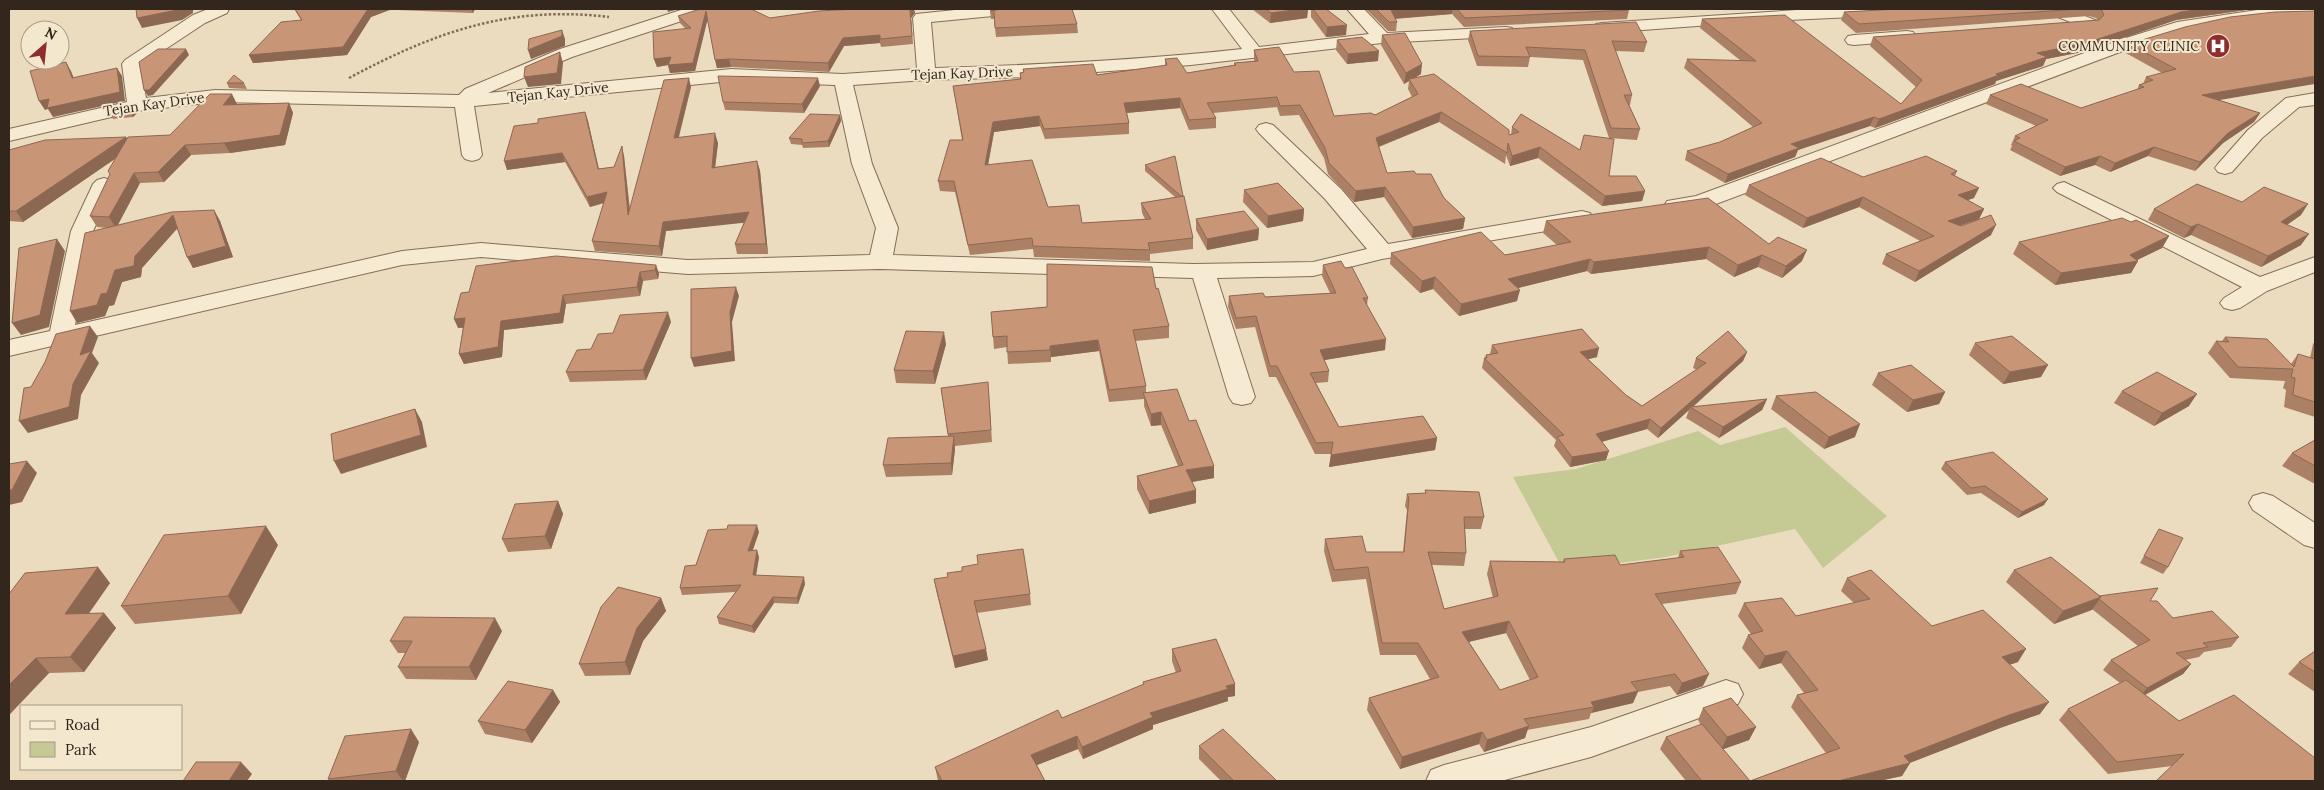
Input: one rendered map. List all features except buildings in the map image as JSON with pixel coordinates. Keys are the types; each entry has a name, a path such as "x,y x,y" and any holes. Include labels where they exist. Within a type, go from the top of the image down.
{"street":[{"path":"137,104 131,64 199,19 221,9"},
{"path":"472,155 464,101 472,93 566,53 700,9"},
{"path":"926,74 922,18 1014,9"},
{"path":"1220,9 1254,52"},
{"path":"1355,9 1382,38"},
{"path":"1584,29 1765,16 1918,9"},
{"path":"2054,9 2130,42"},
{"path":"1652,209 1700,202 2130,42 2177,27 2246,12 2315,12"},
{"path":"2050,26 2090,23"},
{"name":"Tejan Kay Drive","path":"9,135 137,104 215,96 464,101 731,76 843,80 926,74 1029,71 1191,60 1382,38 1527,31"},
{"path":"1854,40 1923,35"},
{"path":"843,80 862,164 887,228 880,262"},
{"path":"2225,168 2255,134 2292,102 2315,99"},
{"path":"1266,129 1333,194 1382,252"},
{"path":"60,336 82,231 104,184"},
{"path":"2064,188 2259,286"},
{"path":"9,348 402,258 481,250 688,267 880,262 1203,271 1313,269 1382,252 1545,223 1603,215"},
{"path":"2232,303 2259,286 2315,264"},
{"path":"1203,271 1242,397"},
{"path":"2263,503 2315,537"},
{"path":"1444,781 1590,742 1726,694"}],"path":[{"path":"548,10 594,14 646,27"},
{"path":"314,98 377,62 427,40 464,27 522,13"}],"green space":[{"path":"1785,427 1887,516 1823,568 1795,529 1666,557 1612,564 1561,566 1513,477 1576,469 1698,431 1720,445"}],"place":[{"name":"COMMUNITY CLINIC","path":"2218,46"}]}
